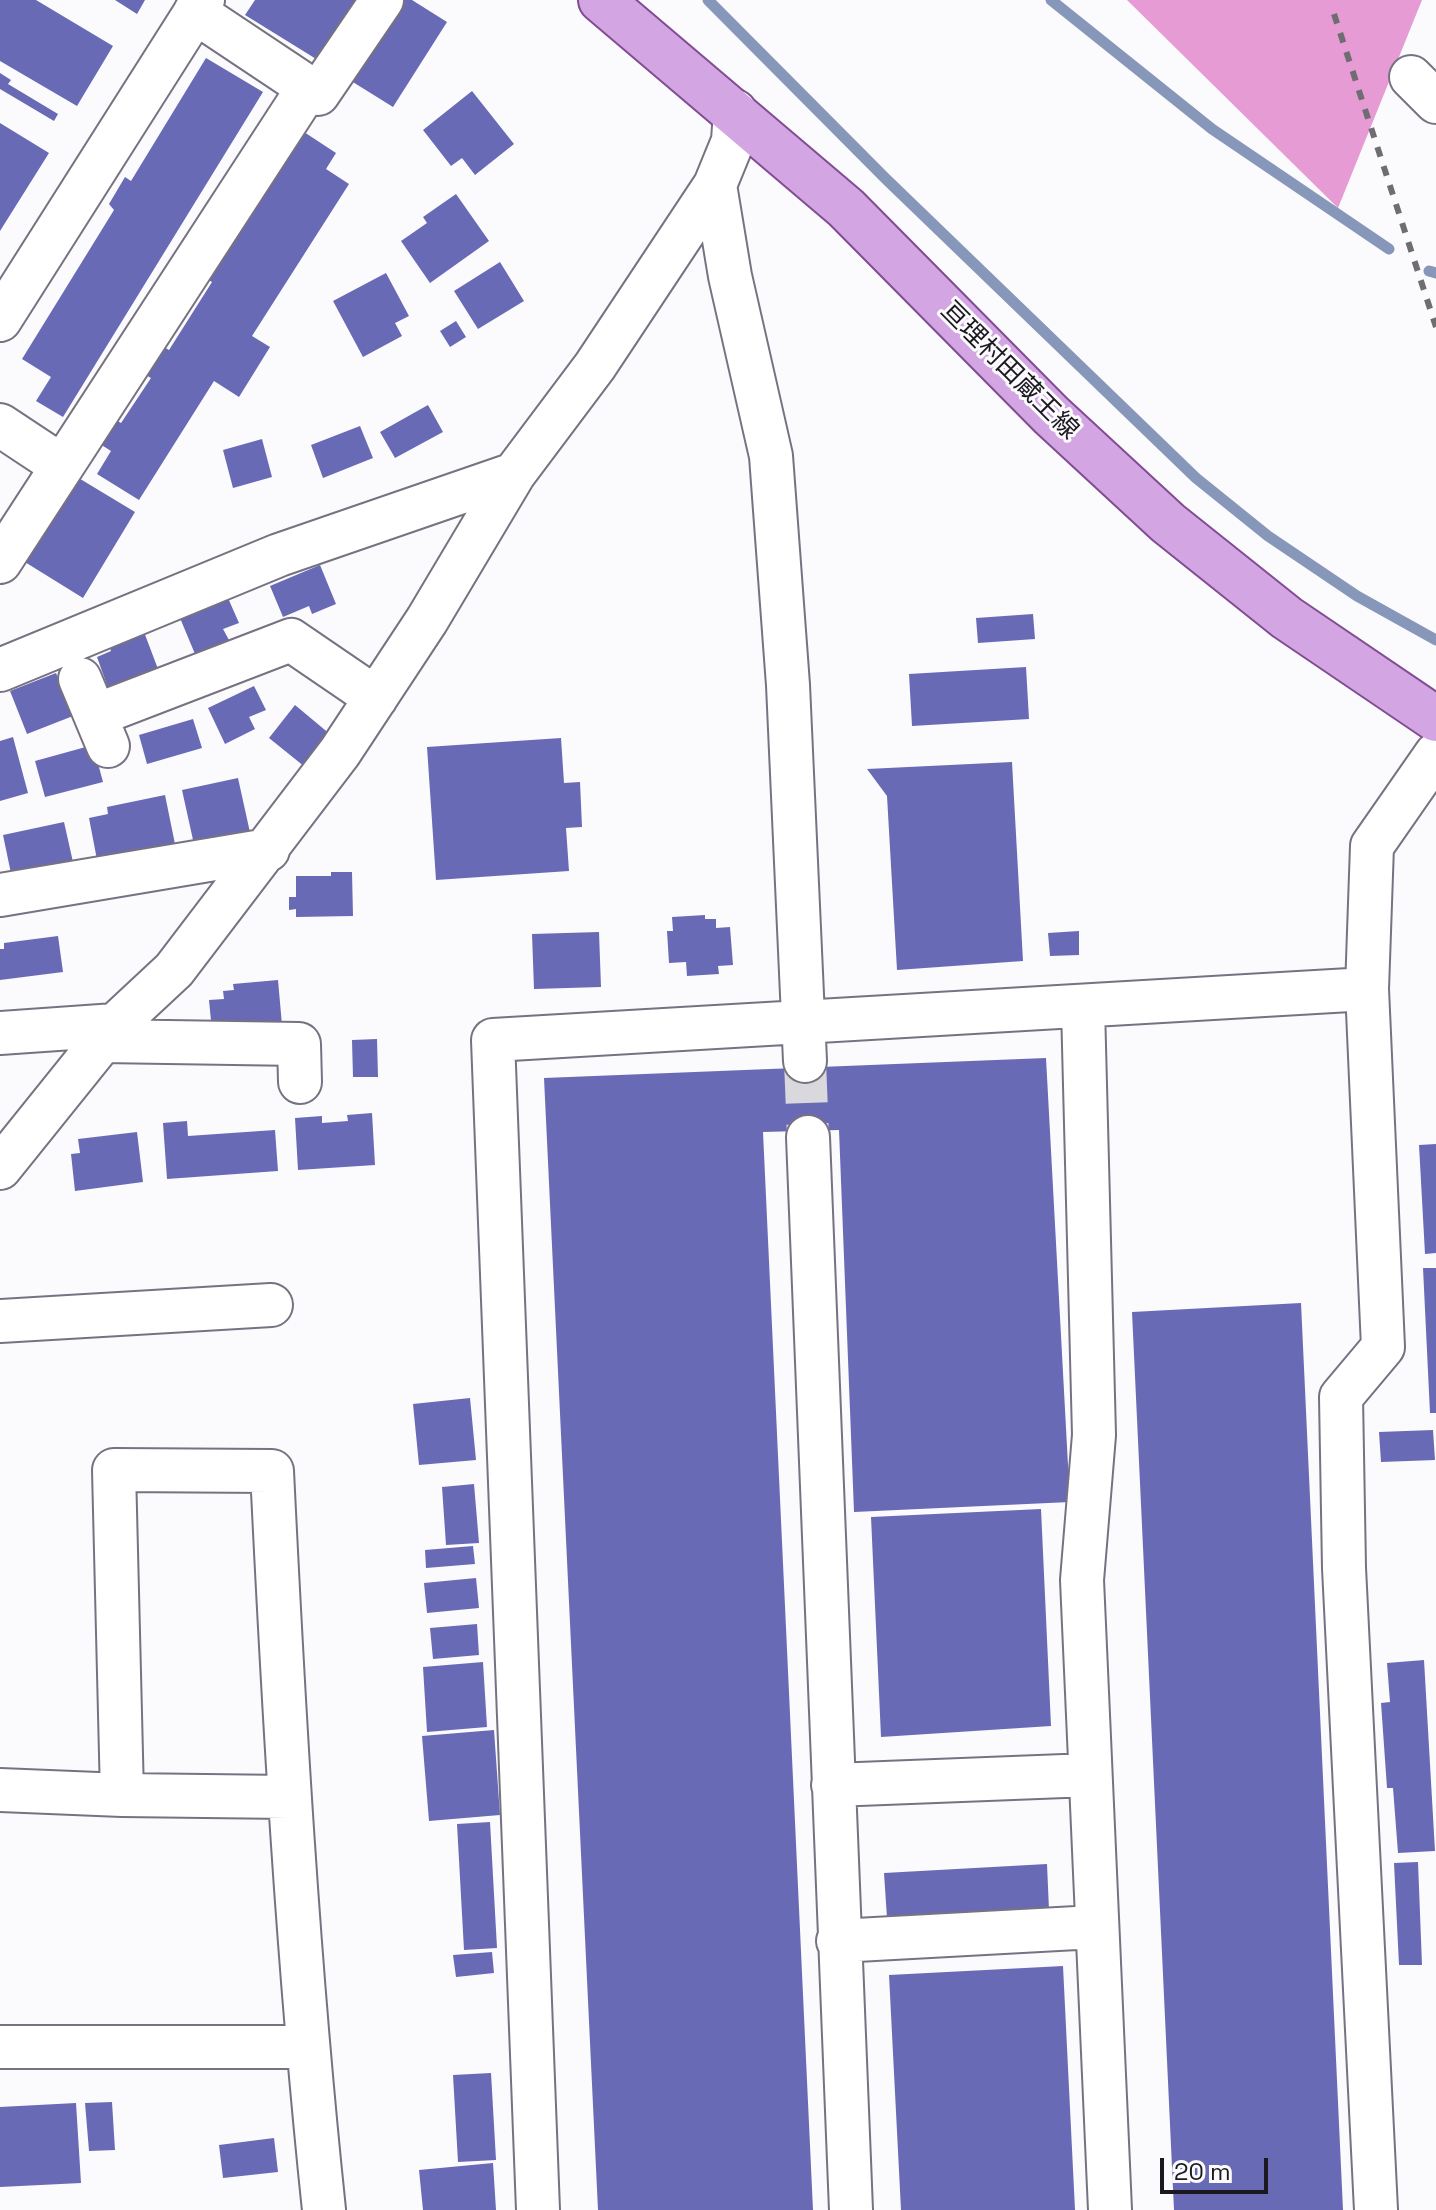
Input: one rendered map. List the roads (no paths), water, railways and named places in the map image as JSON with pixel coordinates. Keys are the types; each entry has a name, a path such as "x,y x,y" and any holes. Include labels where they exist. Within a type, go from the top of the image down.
{"main road":[{"name":"亘理村田蔵王線","path":"601,0 846,208 1051,415 1168,523 1287,618 1436,719"}],"street":[{"path":"0,320 199,6 318,94 382,0"},
{"path":"0,562 308,88"},
{"path":"0,1168 108,1033 174,970 268,850 376,698 514,474 595,366 715,185 733,141 735,111"},
{"path":"715,185 730,276 771,456 788,685 805,1061"},
{"path":"0,425 62,466"},
{"path":"0,670 279,555 514,474"},
{"path":"95,713 291,640 376,698"},
{"path":"1376,2210 1344,1568 1341,1397 1383,1347 1367,989 1372,846 1436,754"},
{"path":"0,895 268,850"},
{"path":"538,2210 493,1040 1367,989"},
{"path":"1083,1007 1094,1435 1082,1580 1095,1927 1110,2210"},
{"path":"0,1033 108,1033 299,1044 300,1082"},
{"path":"808,1137 851,2210"},
{"path":"0,1321 271,1305"},
{"path":"122,1795 114,1470 272,1471 288,1797 306,2047 324,2210"},
{"path":"833,1785 1090,1775"},
{"path":"0,1790 288,1797"},
{"path":"838,1941 1095,1927"},
{"path":"0,2047 306,2047"}],"waterway":[{"path":"708,0 886,179 1196,478 1268,536 1357,596 1436,640"},
{"path":"1051,0 1212,129 1389,249"},
{"path":"1429,271 1436,273"}],"tunnel":[{"path":"805,1061 808,1137"}],"railway":[{"path":"1334,14 1436,327"}]}
